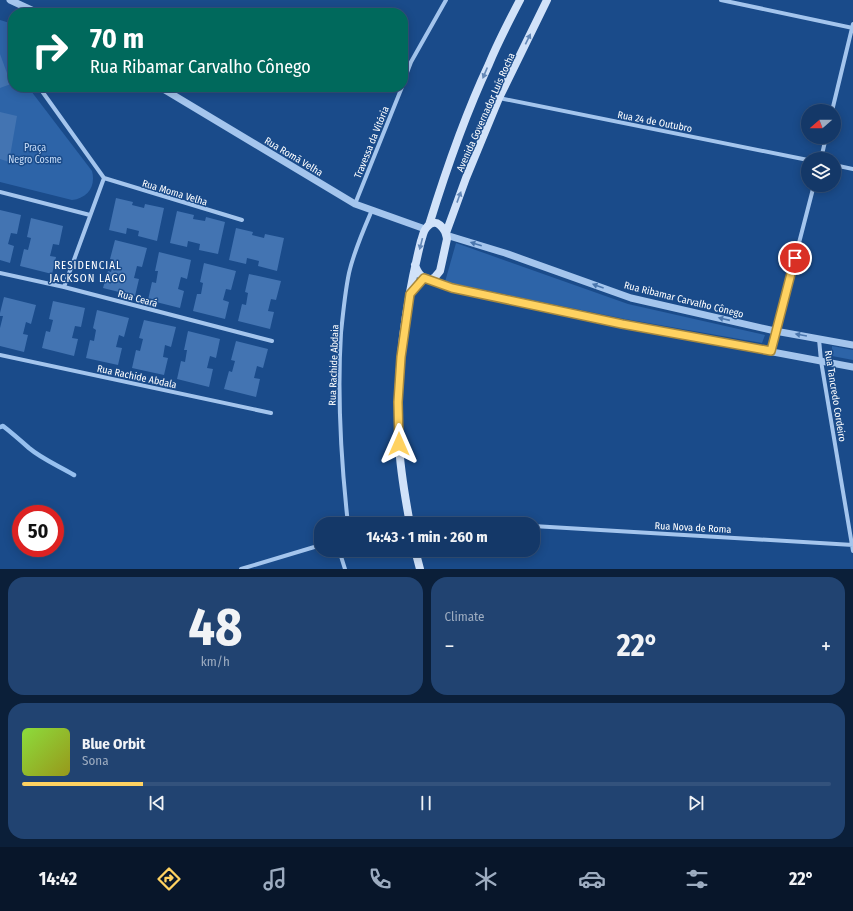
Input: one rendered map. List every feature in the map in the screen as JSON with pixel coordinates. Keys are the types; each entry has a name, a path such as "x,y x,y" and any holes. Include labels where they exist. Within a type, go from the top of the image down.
{"main road":[{"name":"Avenida Governador Luís Rocha","path":"415,265 427,227 470,108 488,64 520,0"},
{"name":"Avenida Governador Luís Rocha","path":"426,278 435,277 440,271 446,245 446,234 466,178 499,98 547,0"},
{"path":"427,227 436,224 439,225 444,228 446,234"},
{"path":"410,294 426,278 418,273 415,265"},
{"path":"409,517 403,484 399,444 398,402 401,357 415,265"},
{"path":"417,557 420,569"}],"street":[{"path":"10,0 27,8"},
{"path":"21,0 31,8"},
{"path":"408,70 446,0"},
{"path":"721,0 853,27 834,104"},
{"path":"43,92 104,178 64,287"},
{"name":"Rua Romã Velha","path":"168,92 355,204 427,227"},
{"name":"Travessa da Vitória","path":"355,204 400,92"},
{"name":"Rua 24 de Outubro","path":"499,98 801,159"},
{"path":"841,166 853,169"},
{"name":"Rua Moma Velha","path":"104,178 242,220"},
{"path":"0,192 90,215"},
{"path":"771,351 775,330 812,192"},
{"name":"Rua Rachide Abdaia","path":"347,517 343,483 339,365 343,316 349,274 357,245 372,210"},
{"name":"Rua Ribamar Carvalho Cônego","path":"446,234 505,253 631,298 775,330 853,345"},
{"name":"Rua Ceará","path":"0,273 64,287 272,341"},
{"path":"426,278 452,288 622,324 853,367"},
{"name":"Rua Tancredo Cordeiro","path":"819,338 821,361 853,551"},
{"name":"Rua Rachide Abdala","path":"0,355 271,413"},
{"name":"Rua Nova de Roma","path":"540,526 852,545"},
{"path":"241,569 314,547"},
{"path":"342,557 346,569"}],"green space":[{"name":"Praça Negro Cosme","path":"0,20 8,22 8,92 32,92 92,171 93,182 90,190 86,194 78,199 72,200 0,182"},
{"path":"456,243 628,304 765,335 762,343 625,319 445,282"},
{"path":"832,346 853,350 853,360 832,356"}],"building":[{"path":"0,54 8,76 8,85 0,88"},
{"path":"0,112 17,116 9,162 0,159"},
{"path":"116,198 133,202 132,205 144,208 145,204 164,208 157,241 138,236 139,231 127,228 126,234 109,230"},
{"path":"0,210 21,215 17,234 11,233 8,244 14,246 10,263 0,260"},
{"path":"177,211 194,215 193,219 205,221 206,217 225,222 218,254 199,250 200,244 188,241 187,247 170,243"},
{"path":"31,218 63,226 59,245 53,244 50,256 56,257 52,274 20,266 24,249 28,250 31,238 27,237"},
{"path":"236,228 253,232 252,235 264,238 265,234 284,238 277,271 258,266 259,261 247,258 246,264 229,260"},
{"path":"115,240 147,248 142,267 137,266 134,278 139,279 135,296 103,288 108,271 111,272 114,260 110,259"},
{"path":"159,252 191,260 187,279 181,277 178,289 184,291 180,308 148,300 152,282 156,283 158,271 155,271"},
{"path":"204,263 236,271 231,290 226,289 223,300 229,302 225,319 193,311 197,294 201,294 203,283 200,282"},
{"path":"249,274 281,281 276,300 271,299 268,311 274,312 270,329 238,321 242,304 246,305 248,293 245,292"},
{"path":"4,297 36,305 31,324 26,322 23,334 28,335 24,352 0,346 0,328 3,316 0,316 0,313"},
{"path":"53,301 85,308 81,327 75,326 72,338 78,339 74,356 42,348 46,331 50,332 53,320 49,319"},
{"path":"97,310 129,318 124,337 119,335 116,347 122,348 118,365 86,358 90,340 94,341 96,330 93,328"},
{"path":"144,320 176,327 171,347 165,345 163,357 168,358 164,375 132,368 136,350 140,351 143,339 139,338"},
{"path":"188,331 220,339 216,358 210,356 207,368 213,369 209,387 177,379 181,361 185,362 187,350 184,350"},
{"path":"236,341 268,349 263,368 257,366 254,378 260,379 256,397 224,389 229,371 232,372 235,361 231,360"}],"waterway":[{"path":"0,427 3,426 39,456 74,475"}],"district":[{"name":"RESIDENCIAL JACKSON LAGO","path":"88,271"}],"route":[{"path":"399,444 398,402 401,357 410,294 424,278 452,288 622,324 771,351 775,330 795,258"}]}
